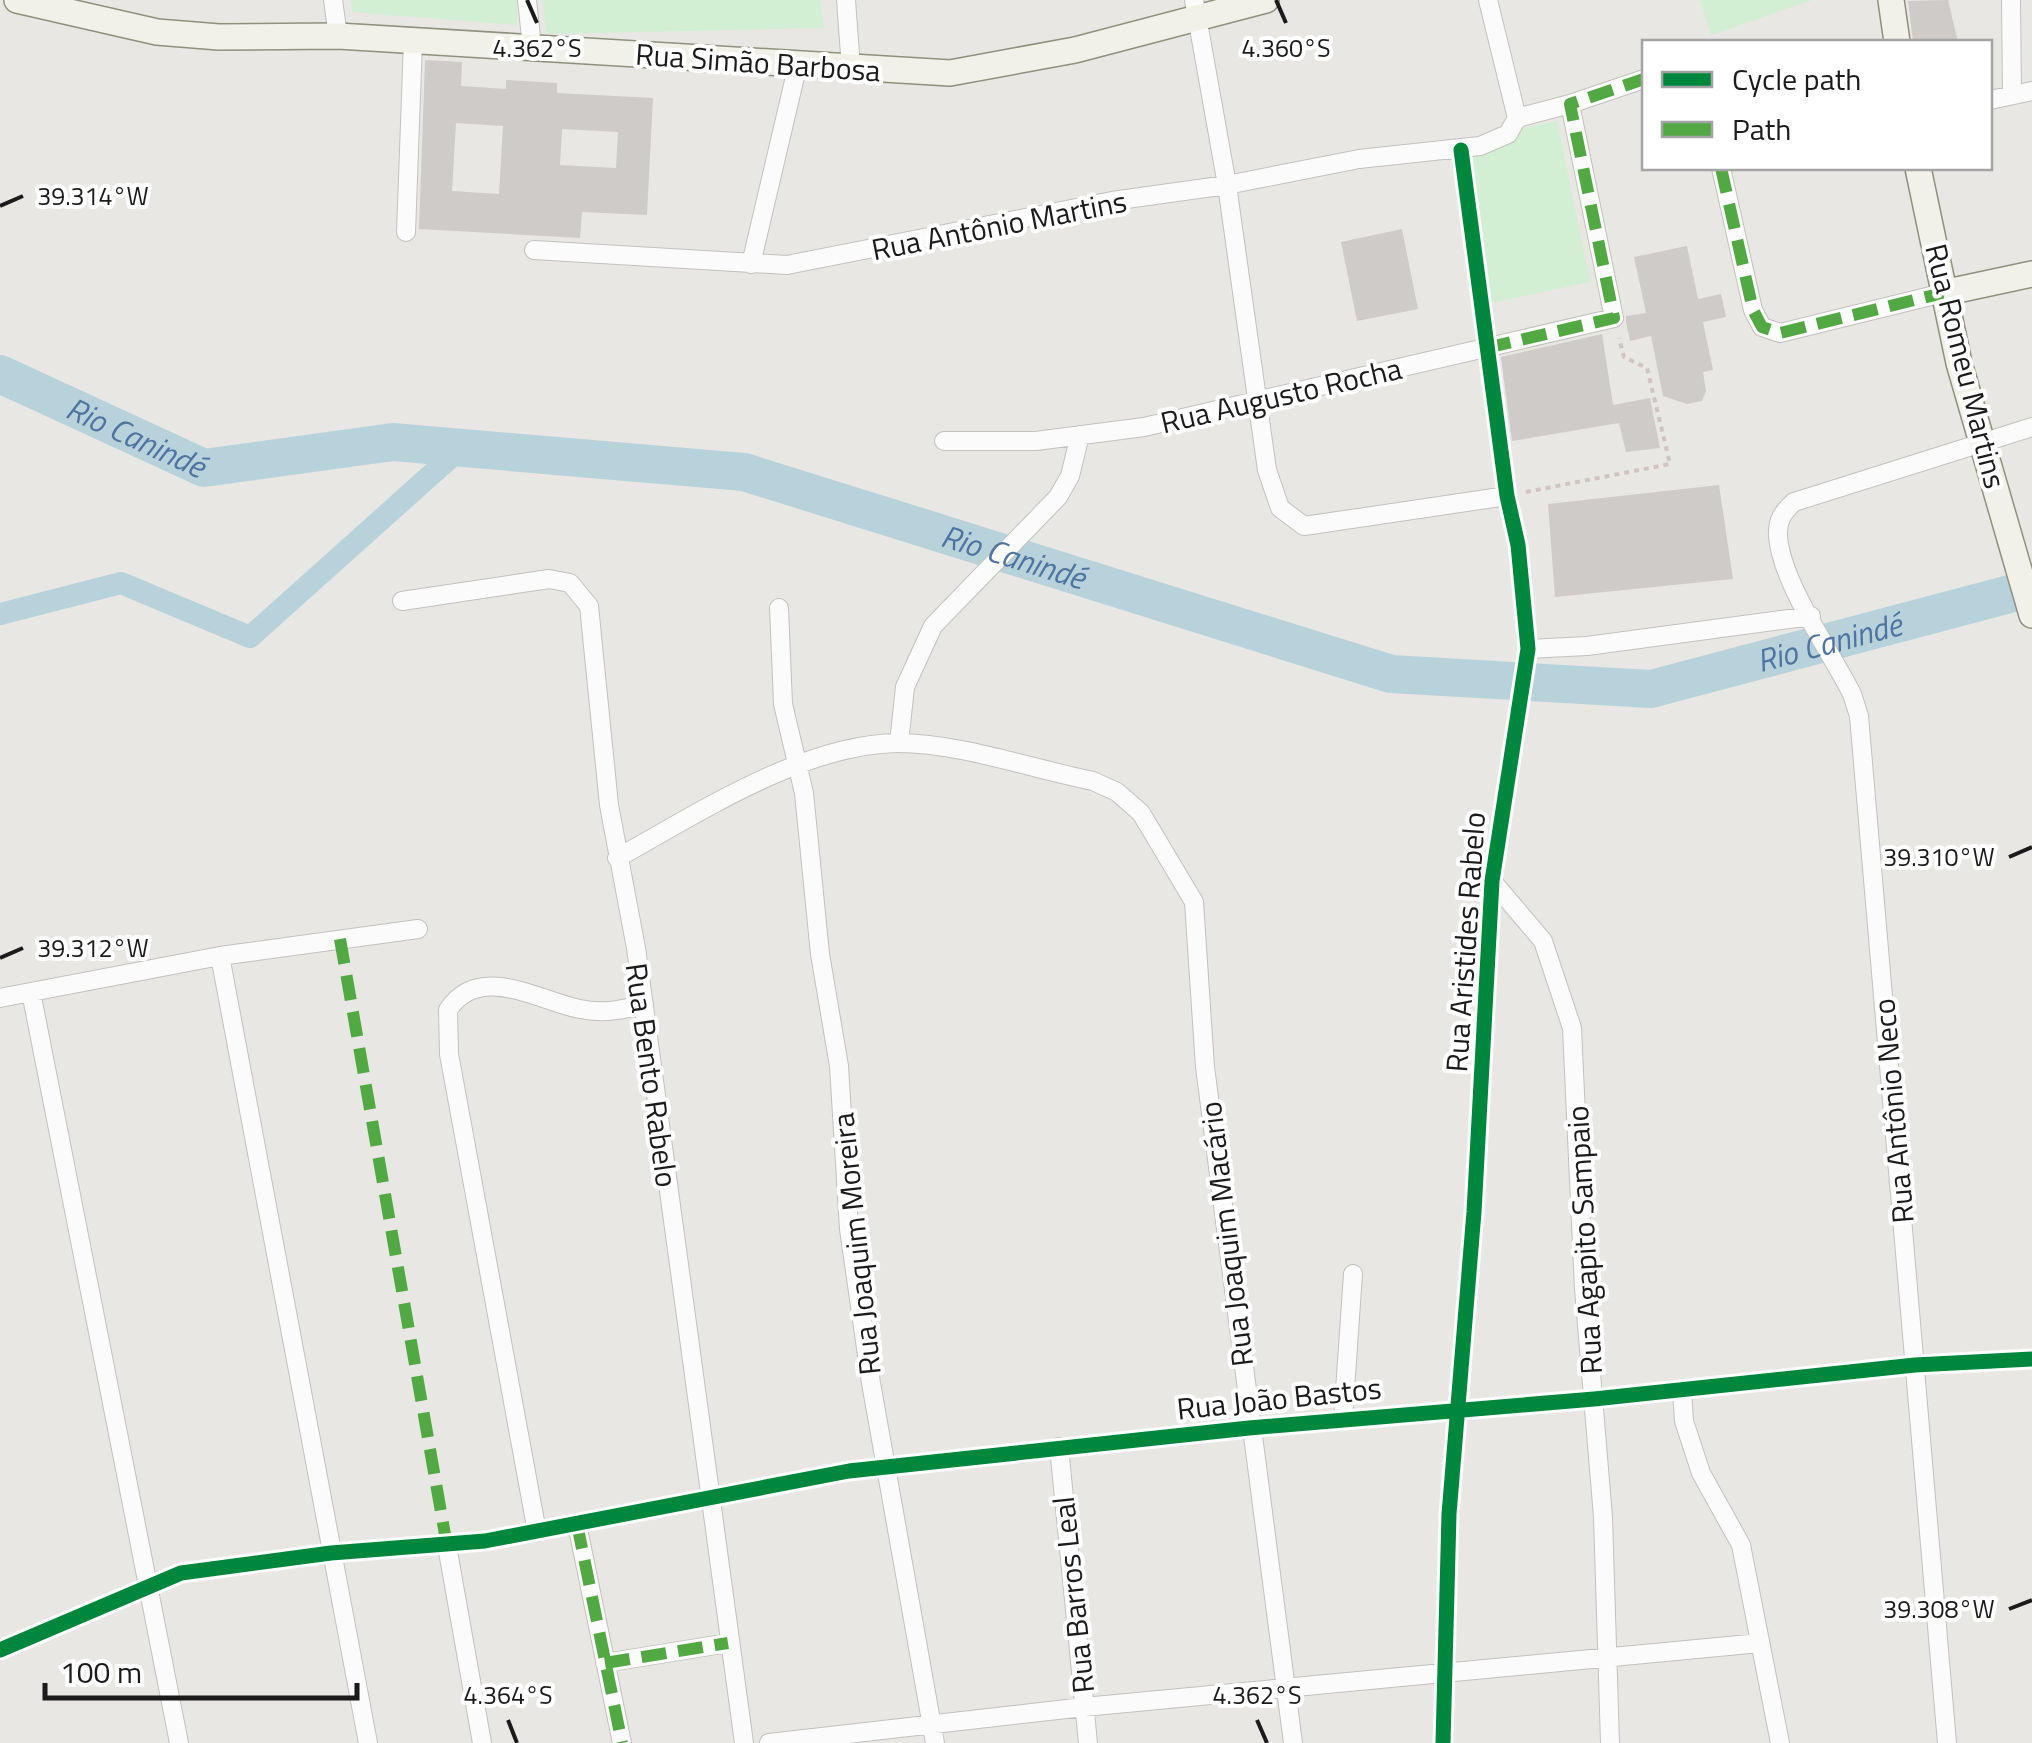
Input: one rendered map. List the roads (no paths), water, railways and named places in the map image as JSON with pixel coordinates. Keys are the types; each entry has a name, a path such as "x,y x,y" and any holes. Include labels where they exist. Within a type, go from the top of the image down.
{"street":[{"name":"Rua Simão Barbosa","path":"17,0 157,32 220,38 338,36 950,72 991,67 1196,9 1266,0"},
{"path":"333,0 338,36"},
{"path":"527,0 532,47"},
{"path":"846,0 851,68"},
{"path":"1488,0 1517,118 1642,80"},
{"path":"1891,0 1897,40"},
{"path":"2011,0 2012,95"},
{"path":"1196,9 1227,185 1256,399 1271,488 1280,508 1293,522 1304,526 1507,496"},
{"path":"406,232 413,42"},
{"path":"751,264 798,64"},
{"path":"1992,100 2032,91"},
{"name":"Rua Augusto Rocha","path":"944,441 998,443 1144,427 1614,318 1570,104"},
{"name":"Rua Antônio Martins","path":"534,250 787,265 1112,201 1227,185 1359,159 1460,150 1498,141 1508,134 1517,118"},
{"name":"Rua Aristides Rabelo","path":"1443,1743 1455,1410 1474,1212 1492,881 1528,648 1518,545 1507,496 1460,150"},
{"path":"1722,170 1748,288 1762,328 1780,332 2032,274"},
{"name":"Rua Romeu Martins","path":"1918,170 1943,293 2032,615"},
{"path":"1983,442 2032,427"},
{"path":"617,858 796,764 856,747 899,744 905,687 934,626 1058,497 1070,476 1080,435"},
{"name":"Rua Antônio Neco","path":"1947,1743 1860,726 1848,686 1784,561 1778,533 1781,514 1794,502 1983,442"},
{"name":"Rua Bento Rabelo","path":"402,602 549,578 581,591 589,606 617,858 644,1004 744,1743"},
{"name":"Rua Joaquim Moreira","path":"779,608 783,704 796,764 839,1066 848,1229 934,1734"},
{"path":"1528,648 1814,622"},
{"name":"Rua Joaquim Macário","path":"899,744 1093,781 1117,792 1140,813 1168,853 1194,902 1205,1067 1293,1743"},
{"name":"Rua Agapito Sampaio","path":"1492,881 1543,942 1572,1028 1610,1659 1610,1743"},
{"path":"0,998 220,956 418,929"},
{"path":"220,956 368,1743"},
{"path":"537,1532 449,1054 448,1010 462,994 495,986 593,1011 644,1004"},
{"path":"31,992 180,1743"},
{"path":"1343,1419 1354,1274"},
{"name":"Rua João Bastos","path":"0,1650 150,1583 210,1568 331,1553 446,1546 886,1466 1915,1365 2032,1359"},
{"path":"1682,1390 1684,1421 1700,1473 1741,1545 1780,1743"},
{"name":"Rua Barros Leal","path":"1059,1448 1088,1743"},
{"path":"577,1524 622,1743"},
{"path":"446,1546 482,1743"},
{"path":"605,1663 728,1643"},
{"path":"769,1743 934,1734 1084,1707 1760,1644"}],"waterway":[{"name":"Rio Canindé","path":"0,374 204,468 393,442 744,472 1391,674 1651,689 2032,588"},
{"path":"0,614 121,583 250,637 461,448"}]}
